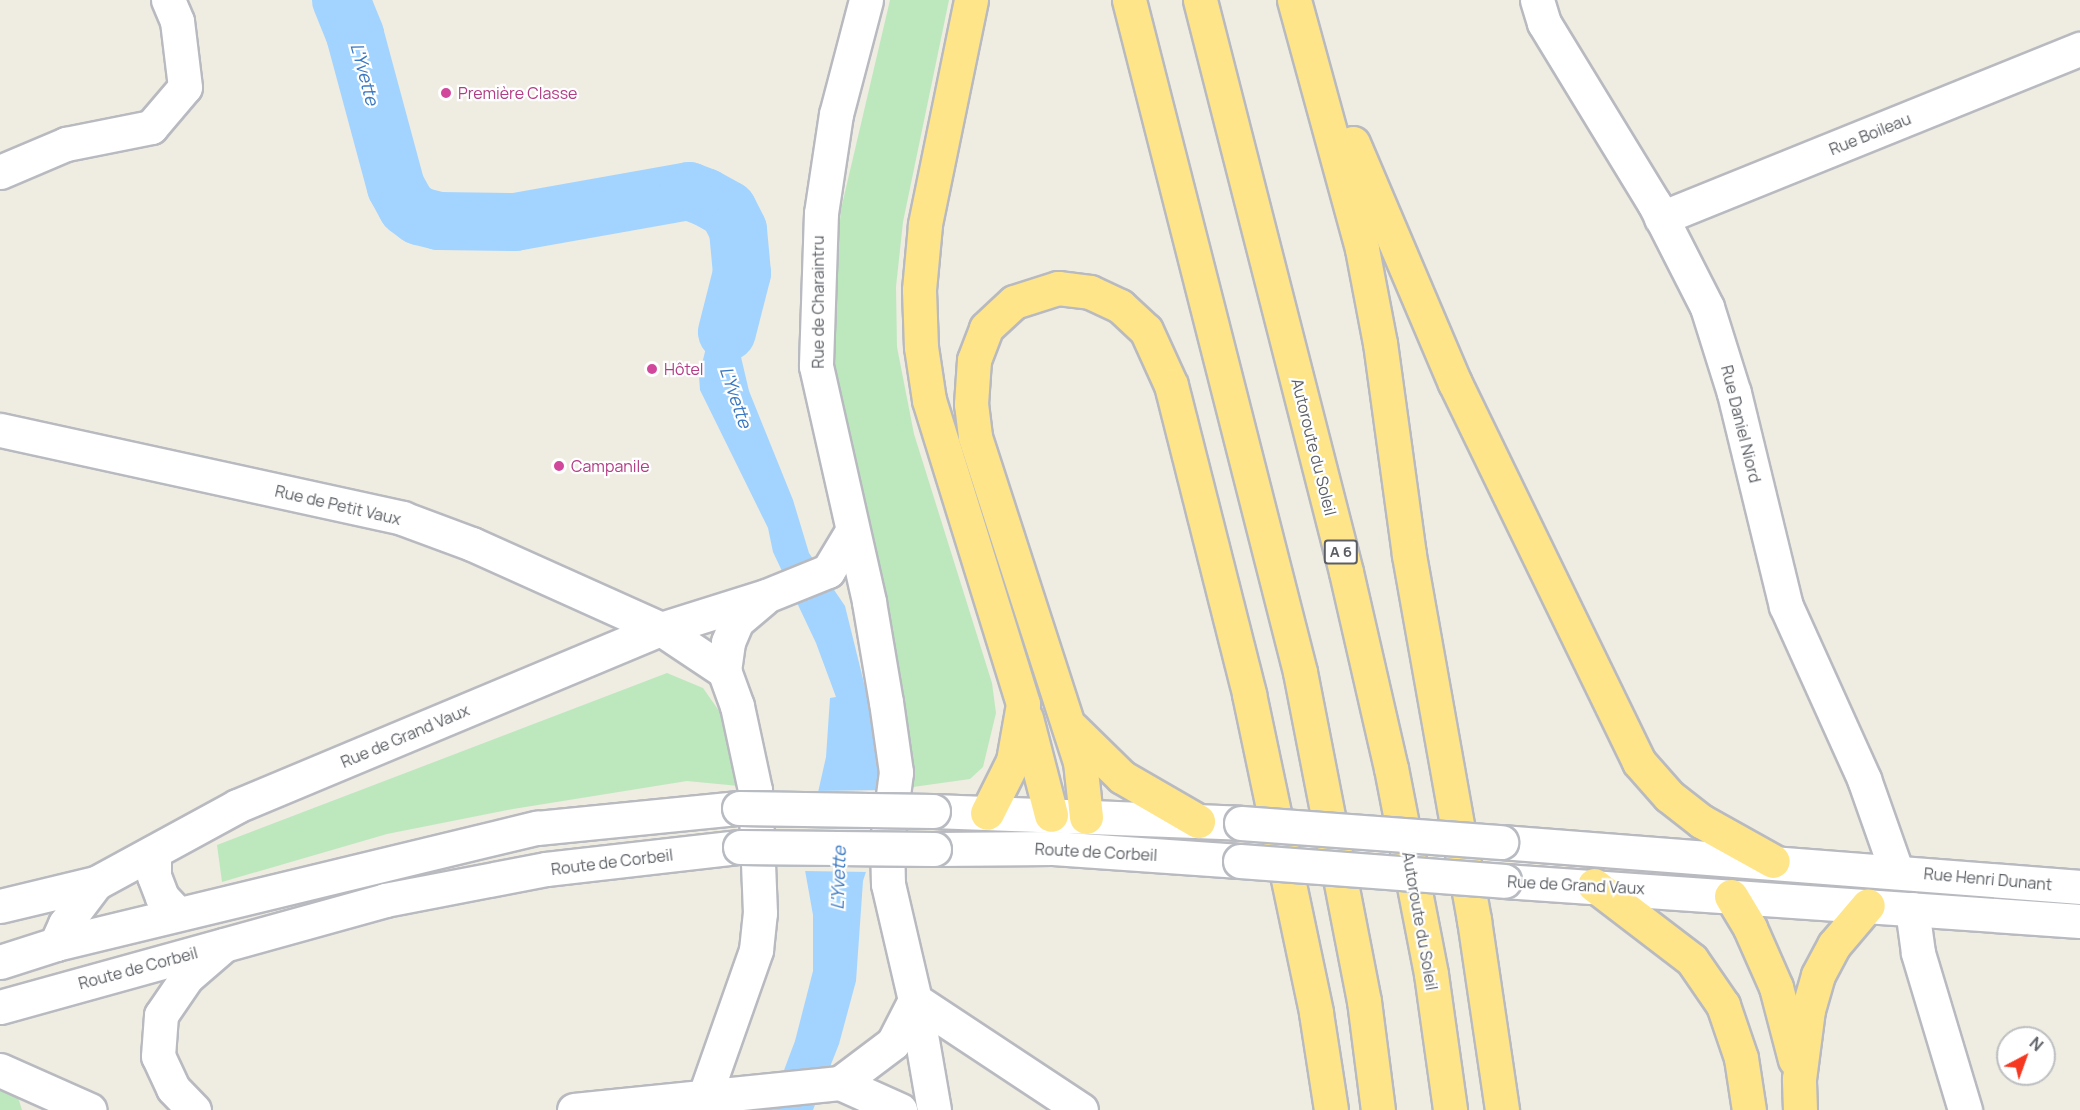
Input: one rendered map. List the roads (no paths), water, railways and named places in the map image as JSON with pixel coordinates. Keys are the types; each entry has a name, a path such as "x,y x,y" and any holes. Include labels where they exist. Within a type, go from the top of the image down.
{"highway":[{"path":"971,0 925,225 919,290 921,346 929,400 946,465 1023,704 1051,815"},
{"path":"1129,0 1300,672 1364,1001 1378,1110"},
{"name":"Autoroute du Soleil","path":"1200,0 1346,572 1391,768 1431,974 1450,1110"},
{"path":"1294,0 1362,249 1380,343 1408,555 1472,908 1502,1110"},
{"path":"1299,0 1370,188 1455,382 1639,762 1669,796 1701,821 1773,861"},
{"path":"1086,817 1086,786 975,436 970,381 978,342 993,320 1027,296 1058,288 1090,292 1120,306 1146,330 1171,385 1254,717 1316,1013 1331,1110"},
{"path":"987,813 1013,761 1023,704"},
{"path":"1068,725 1122,777 1197,821"},
{"path":"1594,885 1692,960 1716,996 1742,1058 1749,1110"},
{"path":"1731,896 1750,928 1776,987 1800,1095"},
{"path":"1800,1095 1808,1010 1818,975 1834,945 1868,905"}],"street":[{"path":"0,172 66,144 151,127 185,87 177,21 168,0"},
{"name":"Rue de Charaintru","path":"866,0 836,114 818,233 816,366 869,602 896,772 887,841 888,884 915,1000 934,1110"},
{"name":"Rue Daniel Niord","path":"1536,0 1544,23 1690,269 1721,346 1786,606 1864,779 1896,870"},
{"name":"Rue Boileau","path":"1661,218 2080,49"},
{"name":"Rue de Petit Vaux","path":"0,430 402,518 472,544 661,629 724,671"},
{"path":"852,531 828,571 869,602"},
{"name":"Rue de Grand Vaux","path":"0,906 96,883 237,806 661,629 773,593 828,571"},
{"path":"705,1095 756,950 760,914 755,790 737,706 724,671 728,642 737,621 773,593"},
{"name":"Route de Corbeil","path":"0,962 56,944 537,828 739,808 933,811 1241,823 1707,856"},
{"path":"1051,815 1053,848"},
{"path":"1085,850 1086,817"},
{"name":"Route de Corbeil","path":"0,1007 396,897 546,869 740,847 1053,848 1240,861"},
{"path":"154,852 154,876 162,897 178,914"},
{"path":"1707,856 1896,870"},
{"path":"1707,856 1731,896"},
{"name":"Rue de Grand Vaux","path":"1240,861 1912,909"},
{"name":"Rue Henri Dunant","path":"1896,870 2080,887"},
{"name":"Rue de Grand Vaux","path":"56,944 65,924 96,883"},
{"path":"1965,1110 1918,953 1912,909 2080,921"},
{"path":"194,1110 172,1088 158,1056 161,1015 187,977 224,945"},
{"path":"840,1083 893,1043 915,1000 1081,1110"},
{"path":"0,1070 90,1110"},
{"path":"574,1110 840,1083 900,1110"}],"water":[{"path":"765,253 741,357 749,391 793,500 809,553 845,606 882,756 870,859 863,881 856,981 839,1044 813,1110 769,1110 795,1041 813,971 813,915 803,859 826,757 830,698 836,697 816,643 773,552 768,528 700,390 699,376 723,279 741,255"}],"waterway":[{"name":"L'Yvette","path":"341,0 355,35 396,187 407,207 419,216 439,221 515,222 689,191 705,197 728,210 738,230 742,273 727,332"}],"place":[{"name":"Première Classe","path":"446,93"},
{"name":"Hôtel","path":"652,369"},
{"name":"Campanile","path":"559,466"}]}
